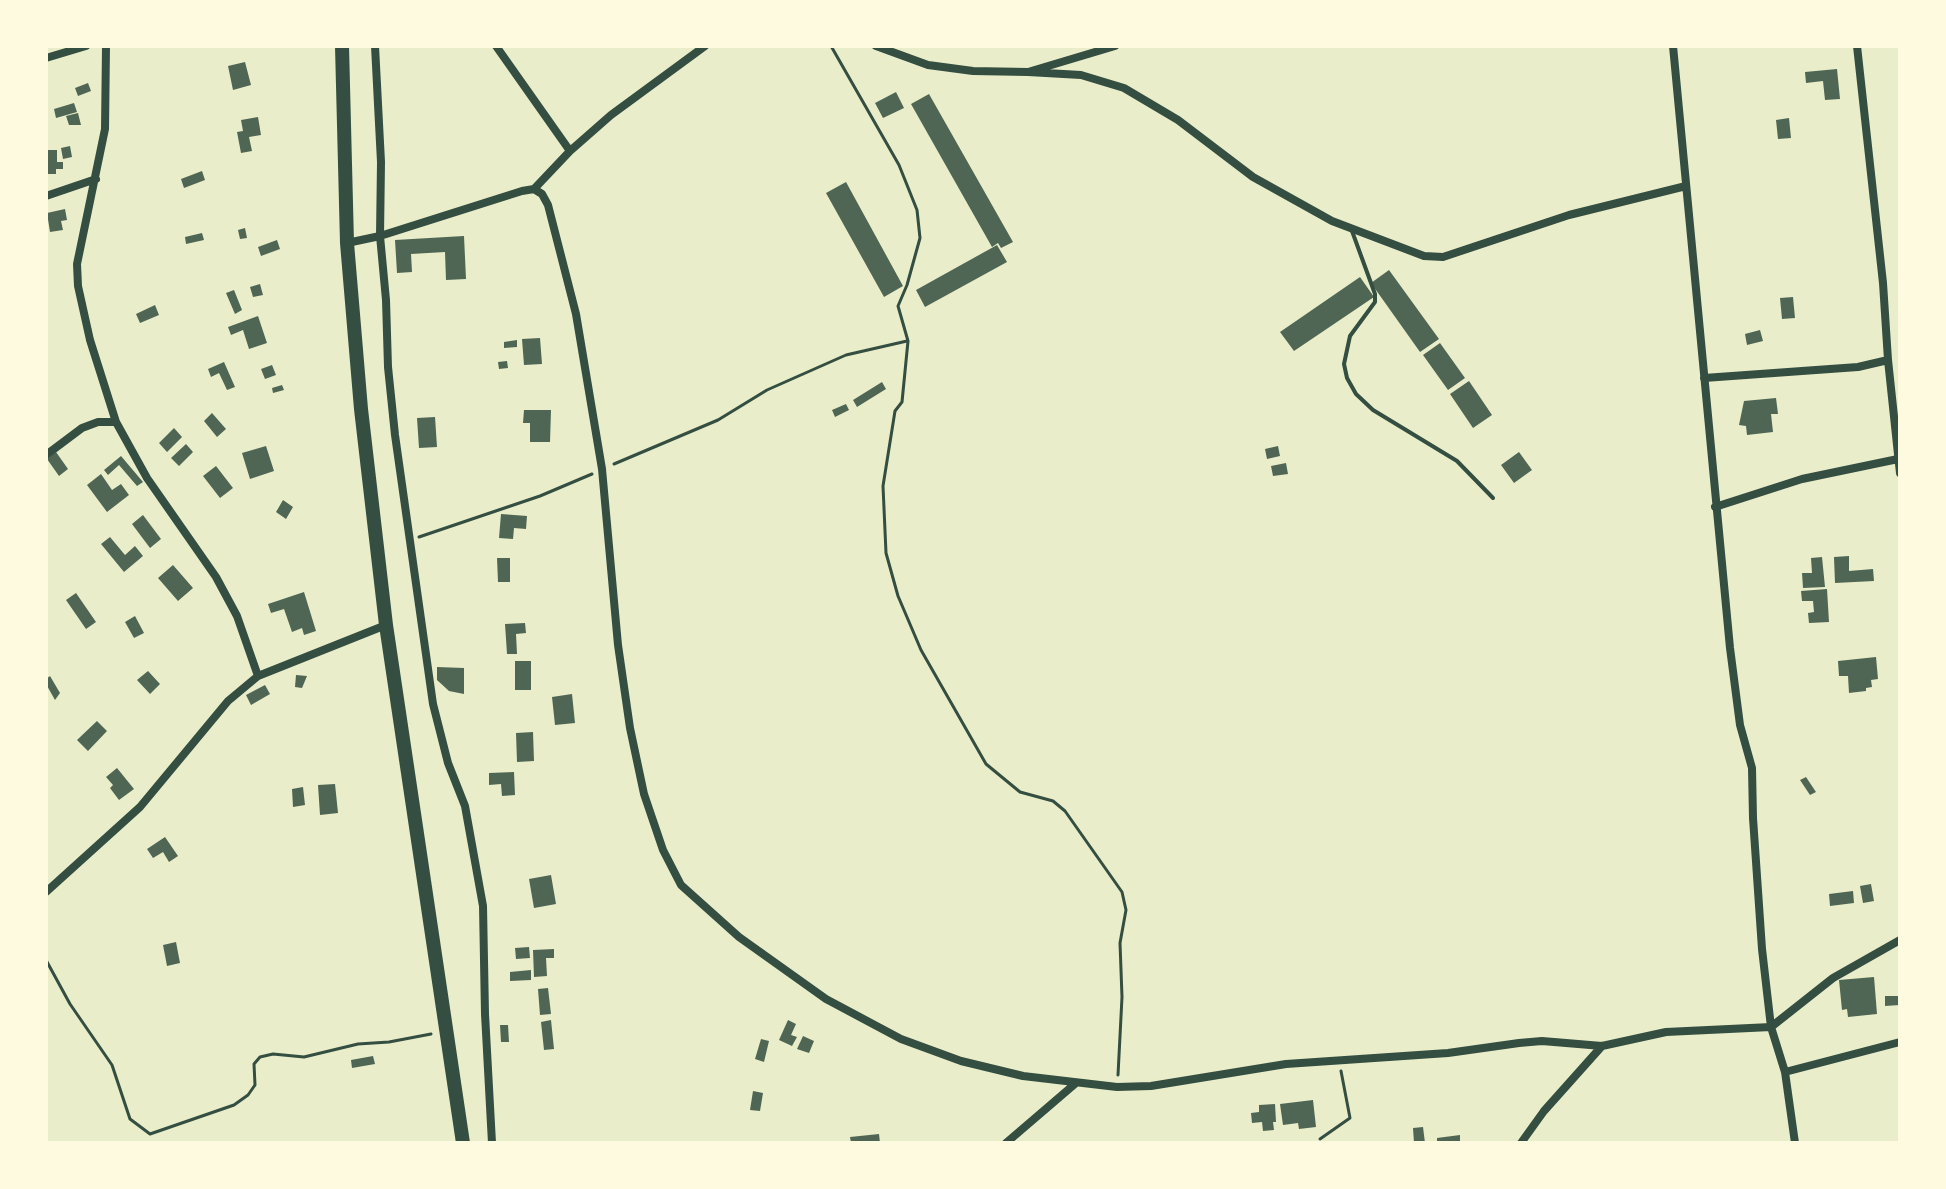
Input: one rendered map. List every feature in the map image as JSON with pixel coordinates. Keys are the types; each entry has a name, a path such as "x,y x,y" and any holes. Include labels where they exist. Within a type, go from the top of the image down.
{"highway":[{"path":"342,46 347,243 361,409 386,625 463,1143"}],"street":[{"path":"46,58 86,46"},
{"path":"106,46 105,129 79,254 78,286 90,340 116,422 147,478 216,577 237,616 258,676"},
{"path":"375,46 381,162 380,236 388,367 407,539 433,704 448,763 465,806 483,906 492,1143"},
{"path":"496,46 570,151"},
{"path":"347,243 380,236 534,189 570,151 611,115 705,46"},
{"path":"876,46 928,65 973,71 1081,75 1124,88 1178,120 1253,177 1332,221 1424,256 1443,257 1569,215 1686,186"},
{"path":"1028,72 1115,46"},
{"path":"1673,46 1735,690 1740,725 1752,768 1757,884 1771,1027 1785,1072 1795,1143"},
{"path":"1857,46 1900,473"},
{"path":"46,196 96,179"},
{"path":"534,189 542,194 548,205 573,300 602,469 618,645 630,728 644,794 663,850 681,885 739,937 826,999 867,1023 961,1061 1023,1076 1117,1087 1151,1086 1256,1068 1339,1059 1448,1053 1542,1041 1602,1046 1666,1032 1771,1027 1833,978 1900,940"},
{"path":"1704,378 1858,367 1888,360"},
{"path":"46,455 82,428 98,422 116,422"},
{"path":"1715,507 1802,479 1898,459"},
{"path":"46,892 140,807 228,701 258,676 386,625"},
{"path":"1785,1072 1900,1042"},
{"path":"1521,1143 1544,1111 1602,1046"},
{"path":"1006,1143 1076,1083"}],"lane":[{"path":"1351,229 1375,294 1375,302 1350,336 1344,364 1347,378 1356,394 1373,410 1457,461 1493,498"}],"path":[{"path":"831,46 899,165 917,210 920,238 898,306 908,341 902,402 895,411 883,486 886,553 898,596 921,650 986,764 1020,792 1053,801 1065,811 1122,892 1126,910 1120,943 1122,997 1117,1087"},
{"path":"407,539 540,496 718,420 767,390 846,355 908,341"},
{"path":"46,960 70,1004 112,1065 130,1119 150,1134 234,1105 248,1095 255,1085 254,1064 260,1057 273,1054 304,1057 358,1044 447,1032"},
{"path":"1320,1139 1350,1118 1339,1059"}],"building":[{"path":"245,62 251,85 233,90 228,66"},
{"path":"1837,69 1840,99 1825,100 1823,81 1806,83 1805,72"},
{"path":"88,83 91,91 78,96 75,88"},
{"path":"896,92 904,108 883,118 875,103"},
{"path":"929,94 1013,242 1001,248 998,243 992,247 911,104"},
{"path":"74,103 77,112 56,118 54,109"},
{"path":"78,113 81,125 69,125 66,116"},
{"path":"258,117 261,135 249,137 252,151 241,153 237,132 243,131 241,120"},
{"path":"1789,118 1791,138 1778,139 1776,120"},
{"path":"70,146 72,157 63,159 61,148"},
{"path":"46,150 57,150 57,162 63,162 63,169 56,169 56,174 46,174"},
{"path":"202,171 205,180 184,188 181,179"},
{"path":"846,182 903,286 884,297 826,193"},
{"path":"65,209 67,220 61,221 63,230 50,232 47,213"},
{"path":"245,228 247,238 240,239 238,230"},
{"path":"202,233 204,240 186,244 185,237"},
{"path":"464,236 466,279 446,280 445,252 411,254 412,272 397,273 395,240"},
{"path":"277,240 280,249 261,256 258,247"},
{"path":"997,245 1007,262 925,307 916,290"},
{"path":"1389,270 1439,339 1420,352 1371,283"},
{"path":"1360,277 1374,297 1294,351 1280,332"},
{"path":"260,284 263,295 253,297 250,287"},
{"path":"234,290 242,310 235,314 226,293"},
{"path":"1793,297 1795,318 1782,319 1780,298"},
{"path":"155,305 159,315 140,323 136,314"},
{"path":"258,316 267,343 249,349 243,330 231,335 228,327"},
{"path":"1760,330 1763,341 1747,345 1745,334"},
{"path":"540,338 542,364 524,365 522,339"},
{"path":"517,340 517,347 504,348 504,342"},
{"path":"1440,343 1465,378 1448,390 1423,355"},
{"path":"507,361 508,368 499,369 498,362"},
{"path":"224,362 235,387 227,390 219,373 211,377 208,369"},
{"path":"272,365 276,375 265,379 261,369"},
{"path":"1469,381 1492,415 1473,428 1450,394"},
{"path":"882,382 886,389 857,407 853,400"},
{"path":"282,385 284,390 273,393 272,388"},
{"path":"1776,398 1778,414 1771,414 1773,432 1747,435 1746,426 1739,425 1744,401"},
{"path":"846,404 849,410 835,417 832,410"},
{"path":"524,410 551,410 550,442 530,442 530,423 523,423"},
{"path":"212,413 226,429 217,437 204,421"},
{"path":"435,417 437,447 419,448 417,418"},
{"path":"174,428 182,437 167,452 159,443"},
{"path":"186,444 193,452 179,466 171,458"},
{"path":"266,446 274,471 250,479 242,453"},
{"path":"1278,446 1280,456 1267,459 1265,449"},
{"path":"56,452 68,469 59,476 47,459"},
{"path":"1519,452 1532,470 1514,483 1501,465"},
{"path":"121,456 143,482 137,486 119,465 108,475 104,470"},
{"path":"1286,463 1288,474 1273,476 1271,466"},
{"path":"216,466 233,488 220,498 203,476"},
{"path":"101,474 112,490 121,484 129,495 107,512 87,485"},
{"path":"283,500 293,507 286,519 276,512"},
{"path":"501,514 527,516 526,529 514,528 513,539 499,538"},
{"path":"143,515 161,539 150,548 132,524"},
{"path":"110,537 125,555 135,546 143,556 124,572 101,544"},
{"path":"1849,556 1849,571 1873,569 1874,581 1835,583 1834,557"},
{"path":"1822,557 1825,587 1803,588 1802,573 1812,573 1811,558"},
{"path":"497,558 510,558 510,582 498,582"},
{"path":"173,565 193,588 178,601 158,578"},
{"path":"1827,589 1829,622 1809,623 1808,613 1814,612 1813,601 1802,601 1801,591"},
{"path":"304,592 316,631 304,635 302,628 292,632 284,609 271,613 268,604"},
{"path":"76,593 96,622 86,629 66,600"},
{"path":"135,616 144,633 134,638 125,622"},
{"path":"525,623 526,633 516,634 517,654 507,654 505,624"},
{"path":"1876,657 1878,679 1871,680 1872,687 1849,693 1848,676 1839,676 1838,661"},
{"path":"515,661 531,661 531,690 515,690"},
{"path":"437,667 464,668 464,694 449,691 437,680"},
{"path":"148,671 160,684 150,694 137,680"},
{"path":"296,675 307,676 302,688 295,687"},
{"path":"50,676 60,693 55,700 46,684"},
{"path":"265,685 270,694 251,705 246,695"},
{"path":"572,694 575,723 555,725 552,697"},
{"path":"97,721 107,731 88,751 77,740"},
{"path":"533,732 534,761 517,762 516,733"},
{"path":"117,768 134,789 119,800 106,777"},
{"path":"514,772 515,795 502,796 501,784 489,785 489,773"},
{"path":"1806,777 1816,792 1810,795 1800,780"},
{"path":"335,784 338,813 320,815 318,785"},
{"path":"303,787 305,805 293,807 292,789"},
{"path":"165,837 178,856 169,862 163,852 153,858 147,849"},
{"path":"551,875 556,904 534,908 529,879"},
{"path":"1871,884 1874,901 1863,903 1860,886"},
{"path":"1853,891 1854,903 1830,906 1829,894"},
{"path":"176,942 180,963 167,966 163,945"},
{"path":"529,947 530,958 516,959 515,948"},
{"path":"554,949 554,958 546,958 547,976 534,977 533,950"},
{"path":"531,970 531,980 510,981 510,972"},
{"path":"1874,977 1877,1014 1848,1017 1847,1009 1842,1010 1839,980"},
{"path":"548,988 551,1014 540,1015 538,989"},
{"path":"1885,996 1900,996 1900,1005 1885,1006"},
{"path":"551,1020 554,1049 544,1050 541,1022"},
{"path":"788,1020 796,1024 791,1035 797,1037 792,1046 779,1040"},
{"path":"500,1025 508,1025 509,1042 501,1042"},
{"path":"803,1036 814,1041 809,1053 797,1049"},
{"path":"761,1039 769,1041 764,1062 755,1059"},
{"path":"373,1056 375,1064 352,1068 351,1060"},
{"path":"753,1091 763,1093 760,1111 750,1110"},
{"path":"1313,1100 1316,1127 1299,1129 1298,1123 1283,1125 1280,1104"},
{"path":"1275,1104 1274,1130 1263,1131 1262,1122 1252,1123 1251,1113 1259,1112 1259,1105"},
{"path":"1423,1127 1425,1143 1414,1143 1413,1128"},
{"path":"879,1134 880,1143 851,1143 850,1137"},
{"path":"1460,1135 1460,1143 1437,1143 1437,1138"}]}
